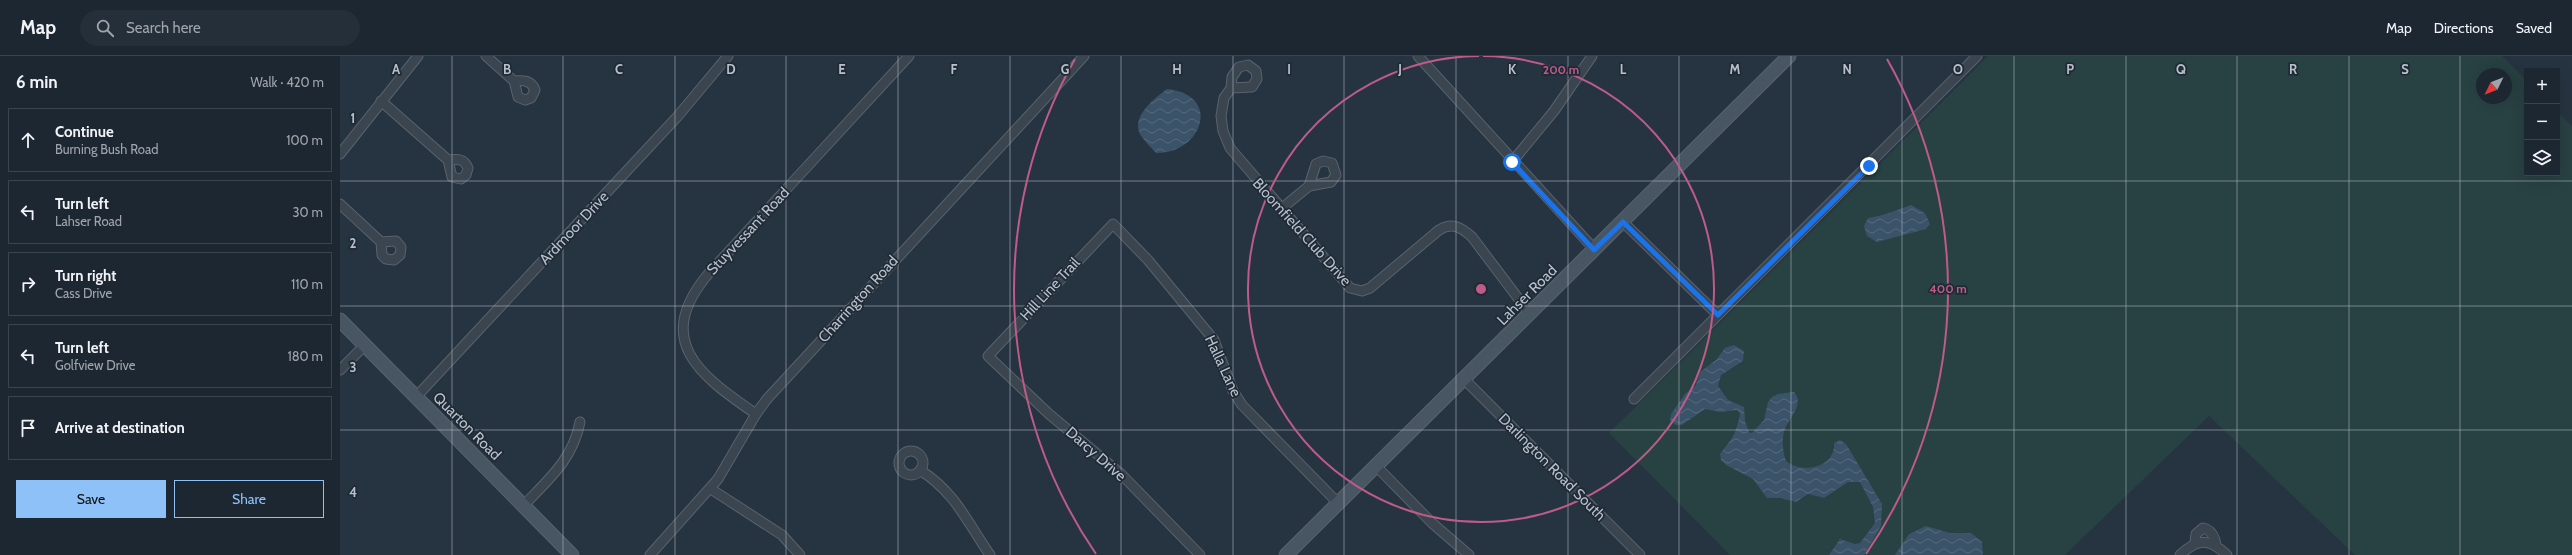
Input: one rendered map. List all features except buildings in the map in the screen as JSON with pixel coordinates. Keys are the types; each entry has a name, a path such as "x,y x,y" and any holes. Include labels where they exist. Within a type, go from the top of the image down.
{"street":[{"path":"340,154 418,56"},
{"path":"486,56 514,81"},
{"name":"Ardmoor Drive","path":"416,397 677,116 728,56"},
{"name":"Stuyvessant Road","path":"756,414 711,381 691,358 683,335 686,313 691,297 709,273 909,56"},
{"name":"Charrington Road","path":"650,555 711,489 728,464 756,414 872,284 1084,56"},
{"path":"1418,56 1512,162 1594,250"},
{"path":"1512,162 1554,111 1592,56"},
{"name":"Lahser Road","path":"1286,555 1789,56"},
{"path":"1634,399 1977,56"},
{"name":"Bloomfield Club Drive","path":"1231,88 1224,98 1221,116 1226,140 1236,156 1346,284 1356,291 1370,288 1439,230 1446,226 1458,227 1480,246 1530,314"},
{"path":"381,101 448,160"},
{"path":"1281,209 1310,186"},
{"path":"340,204 381,242"},
{"path":"1623,222 1718,315"},
{"name":"Hill Line Trail","path":"988,356 1113,224"},
{"name":"Halla Lane","path":"1113,224 1148,260 1214,340 1233,391 1242,405 1338,503"},
{"name":"Quarton Road","path":"340,320 572,555"},
{"path":"340,370 365,345"},
{"name":"Darcy Drive","path":"988,356 1049,414 1121,474 1200,555"},
{"name":"Darlington Road South","path":"1464,379 1640,555"},
{"path":"523,506 567,458 577,440 580,422"},
{"path":"1376,466 1432,523 1469,555"},
{"path":"920,470 945,490 961,508 990,555"},
{"path":"711,489 782,535 800,555"},
{"path":"2195,543 2196,534 2203,528 2210,532 2215,538 2216,546"},
{"path":"2180,555 2195,543 2205,542 2216,546 2227,555"}],"green space":[{"path":"1988,56 2502,56 2524,78 2524,176 2560,176 2560,114 2572,126 2572,555 2355,555 2209,416 2065,555 1730,555 1609,433"}],"water":[{"path":"1167,89 1184,94 1195,102 1200,112 1200,124 1194,135 1185,144 1172,151 1156,153 1140,134 1138,127 1139,121 1141,114 1151,102"},
{"path":"1911,205 1925,213 1930,224 1926,229 1877,242 1867,236 1864,226 1868,218"},
{"path":"1734,345 1744,351 1743,361 1721,375 1718,386 1728,400 1744,407 1745,421 1749,432 1752,433 1764,420 1768,402 1772,397 1778,394 1794,392 1798,401 1797,406 1785,429 1783,437 1783,450 1786,461 1801,467 1809,468 1817,466 1830,458 1834,443 1840,440 1846,444 1882,504 1881,526 1864,555 1829,555 1840,539 1855,544 1860,543 1875,523 1873,507 1860,482 1848,482 1824,498 1808,494 1796,502 1781,498 1767,498 1753,479 1726,465 1721,460 1720,454 1731,440 1737,428 1740,414 1737,410 1720,412 1705,409 1682,425 1676,425 1670,421 1671,414 1685,394 1696,385 1700,372 1716,360 1725,348"},
{"path":"1926,526 1950,533 1971,533 1982,542 1983,555 1895,555 1909,534"}],"route":[{"path":"1512,162 1594,250 1623,222 1718,315 1869,166"}]}
